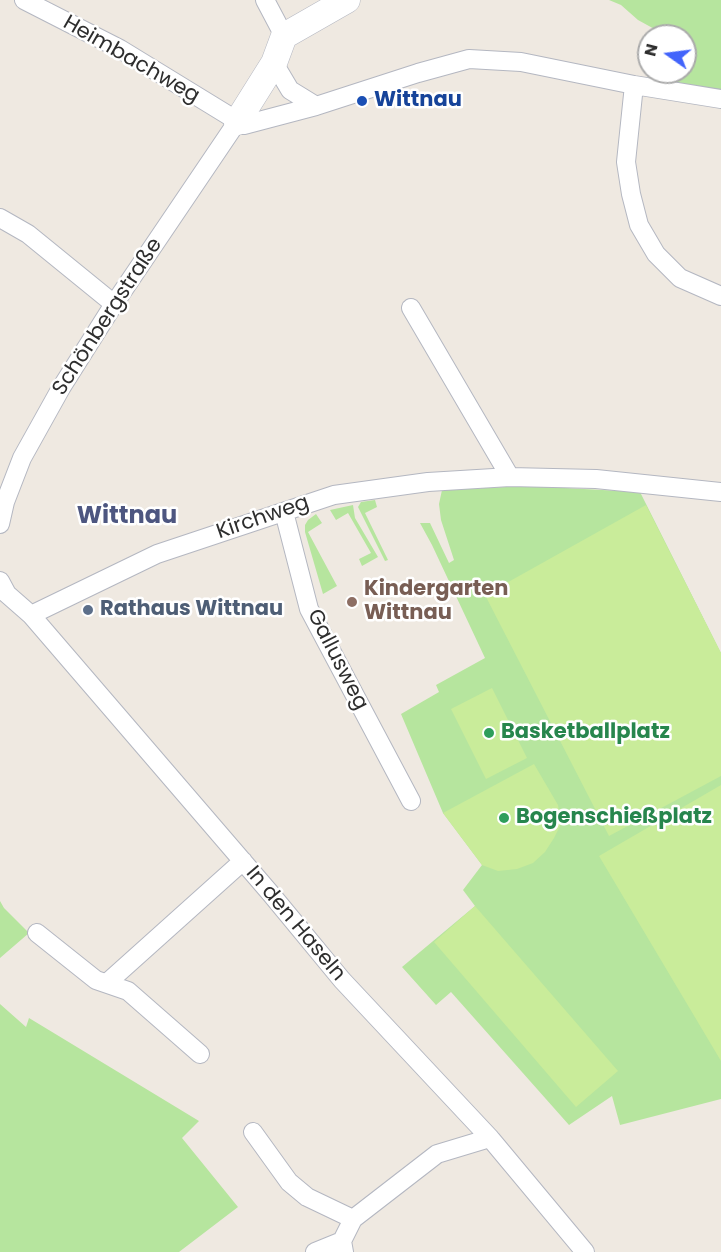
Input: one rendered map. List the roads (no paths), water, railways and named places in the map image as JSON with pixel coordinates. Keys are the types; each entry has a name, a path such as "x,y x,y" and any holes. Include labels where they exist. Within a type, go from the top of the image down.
{"street":[{"name":"Heimbachweg","path":"24,0 120,50 237,122"},
{"path":"265,0 285,36"},
{"path":"347,0 285,36 274,63 237,122 244,125 316,106 469,59 521,62 634,85 721,99"},
{"path":"274,63 290,90 316,106"},
{"path":"634,85 626,162 639,225 656,254 680,278 721,296"},
{"name":"Schönbergstraße","path":"0,524 5,502 22,458 61,387 237,122"},
{"path":"0,218 28,234 114,304"},
{"path":"411,308 510,477"},
{"name":"Kirchweg","path":"31,615 157,554 334,495 428,482 510,477 596,479 721,492"},
{"name":"Gallusweg","path":"284,512 309,609 411,801"},
{"name":"In den Haseln","path":"2,592 31,615 243,861 342,980 490,1138 585,1252"},
{"path":"107,983 243,861"},
{"path":"37,933 96,980 128,991 200,1054"},
{"path":"252,1132 290,1182 307,1197 353,1219"},
{"path":"315,1252 343,1247 353,1219 437,1154 490,1138"}],"place":[{"name":"Wittnau","path":"362,101"},
{"name":"Kindergarten Wittnau","path":"352,602"},
{"name":"Rathaus Wittnau","path":"88,610"},
{"name":"Basketballplatz","path":"489,733"},
{"name":"Bogenschießplatz","path":"504,818"}],"district":[{"name":"Wittnau","path":"127,517"}]}
